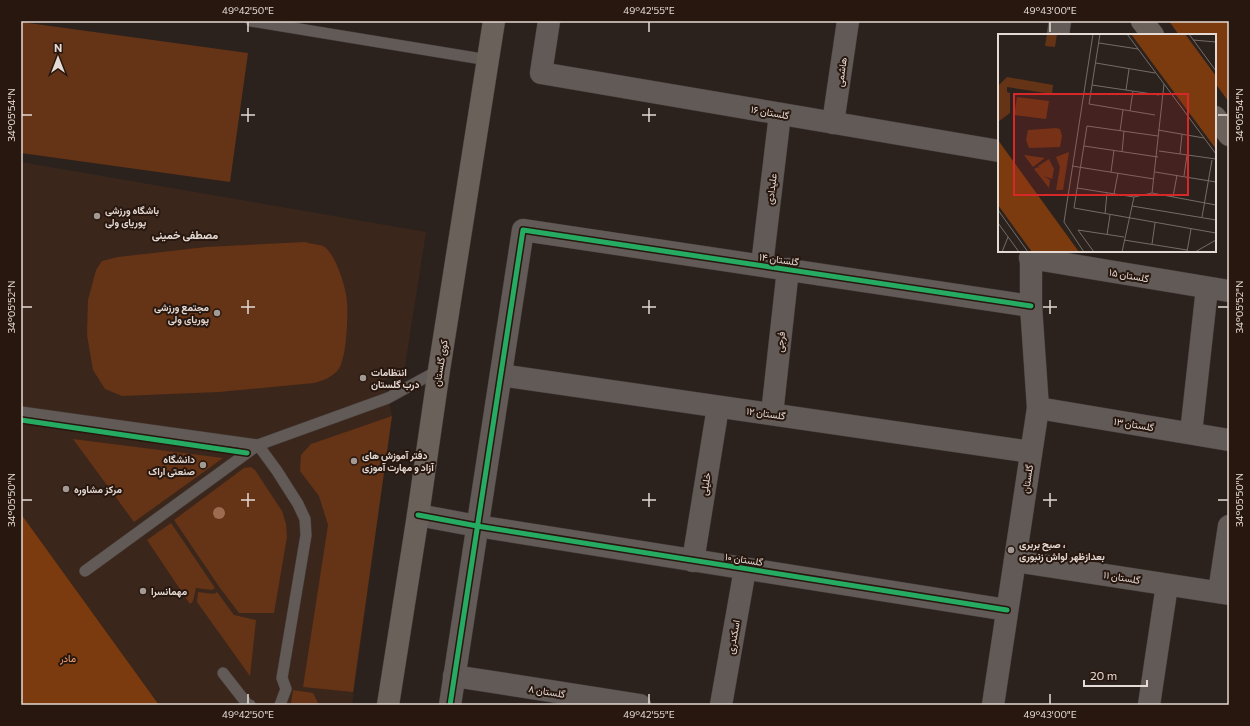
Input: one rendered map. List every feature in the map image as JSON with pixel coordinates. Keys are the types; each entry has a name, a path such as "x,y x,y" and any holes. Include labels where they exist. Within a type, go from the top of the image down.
{"street":[{"name":"کوی گلستان","path":"388,705 494,21"},
{"name":"گلستان ۱۶","path":"549,21 541,73 998,151"},
{"name":"هاشمی","path":"833,123 848,21"},
{"path":"1058,34 1060,21"},
{"path":"1142,21 1152,34"},
{"name":"علیدادی","path":"762,265 780,114"},
{"path":"1216,118 1229,135"},
{"name":"گلستان ۱۴","path":"501,375 523,230 1031,306"},
{"name":"گلستان ۱۵","path":"1030,254 1229,292"},
{"name":"گلستان","path":"994,705 1038,408 1031,306 1030,254"},
{"name":"فرجی","path":"772,414 788,269"},
{"path":"1191,433 1208,288"},
{"path":"450,705 501,375"},
{"name":"گلستان ۱۲","path":"501,375 1031,452"},
{"name":"خلیلی","path":"693,561 718,406"},
{"name":"گلستان ۱۳","path":"1038,408 1229,440"},
{"name":"گلستان ۱۰","path":"418,515 693,561 1007,610"},
{"path":"1224,593 1229,526"},
{"name":"گلستان ۱۱","path":"1015,561 1224,593"},
{"name":"اسکندری","path":"721,705 745,569"},
{"path":"1149,705 1167,584"},
{"name":"گلستان ۸","path":"454,676 640,705"}],"lane":[{"path":"251,21 488,60"},
{"path":"86,571 258,445 388,398 439,370"},
{"path":"21,412 258,445 298,504 305,519 306,534 282,678 286,689 280,705"},
{"path":"223,673 248,705 250,705"}],"shaded area":[{"path":"21,22 248,53 230,182 21,153"},
{"name":"دانشگاه صنعتی اراک","path":"21,162 426,232 405,366 384,381 392,416 352,705 159,705 21,514"},
{"name":"مجتمع ورزشی پوریای ولی","path":"305,242 323,246 332,255 339,270 346,295 347,316 345,347 341,364 333,375 314,383 219,392 122,396 105,389 93,370 87,335 88,300 96,270 102,261 118,257 206,247"},
{"path":"392,416 353,692 303,687 328,525 319,496 300,471 301,455 311,444"},
{"path":"73,439 223,458 134,522"},
{"path":"251,467 255,470 282,511 286,524 287,537 274,613 239,613 220,588 174,520 244,468"},
{"path":"171,523 215,588 212,590 196,588 193,601 190,604 147,540"},
{"path":"198,592 214,594 217,592 234,615 256,620 250,676 197,602"},
{"path":"293,690 313,693 319,705 301,705 291,703"}],"green space":[{"path":"1169,21 1229,21 1229,102 1216,84 1216,34 1178,34"},
{"name":"مادر","path":"21,514 159,705 21,705"}],"cycle path":[{"path":"450,705 523,230 1031,306"},
{"path":"21,420 247,453"},
{"path":"418,515 477,526 1007,610"}],"place":[{"name":"باشگاه ورزشی پوریای ولی","path":"97,216"},
{"name":"مجتمع ورزشی پوریای ولی","path":"217,313"},
{"name":"انتظامات درب گلستان","path":"363,378"},
{"name":"دفتر آموزش های آزاد و مهارت آموزی","path":"354,461"},
{"name":"دانشگاه صنعتی اراک","path":"203,465"},
{"name":"مرکز مشاوره","path":"66,489"},
{"name":"صبح بربری ، بعدازظهر لواش زنبوری","path":"1011,550"},
{"name":"مهمانسرا","path":"143,591"}],"district":[{"name":"مصطفی خمینی","path":"185,235"}]}
